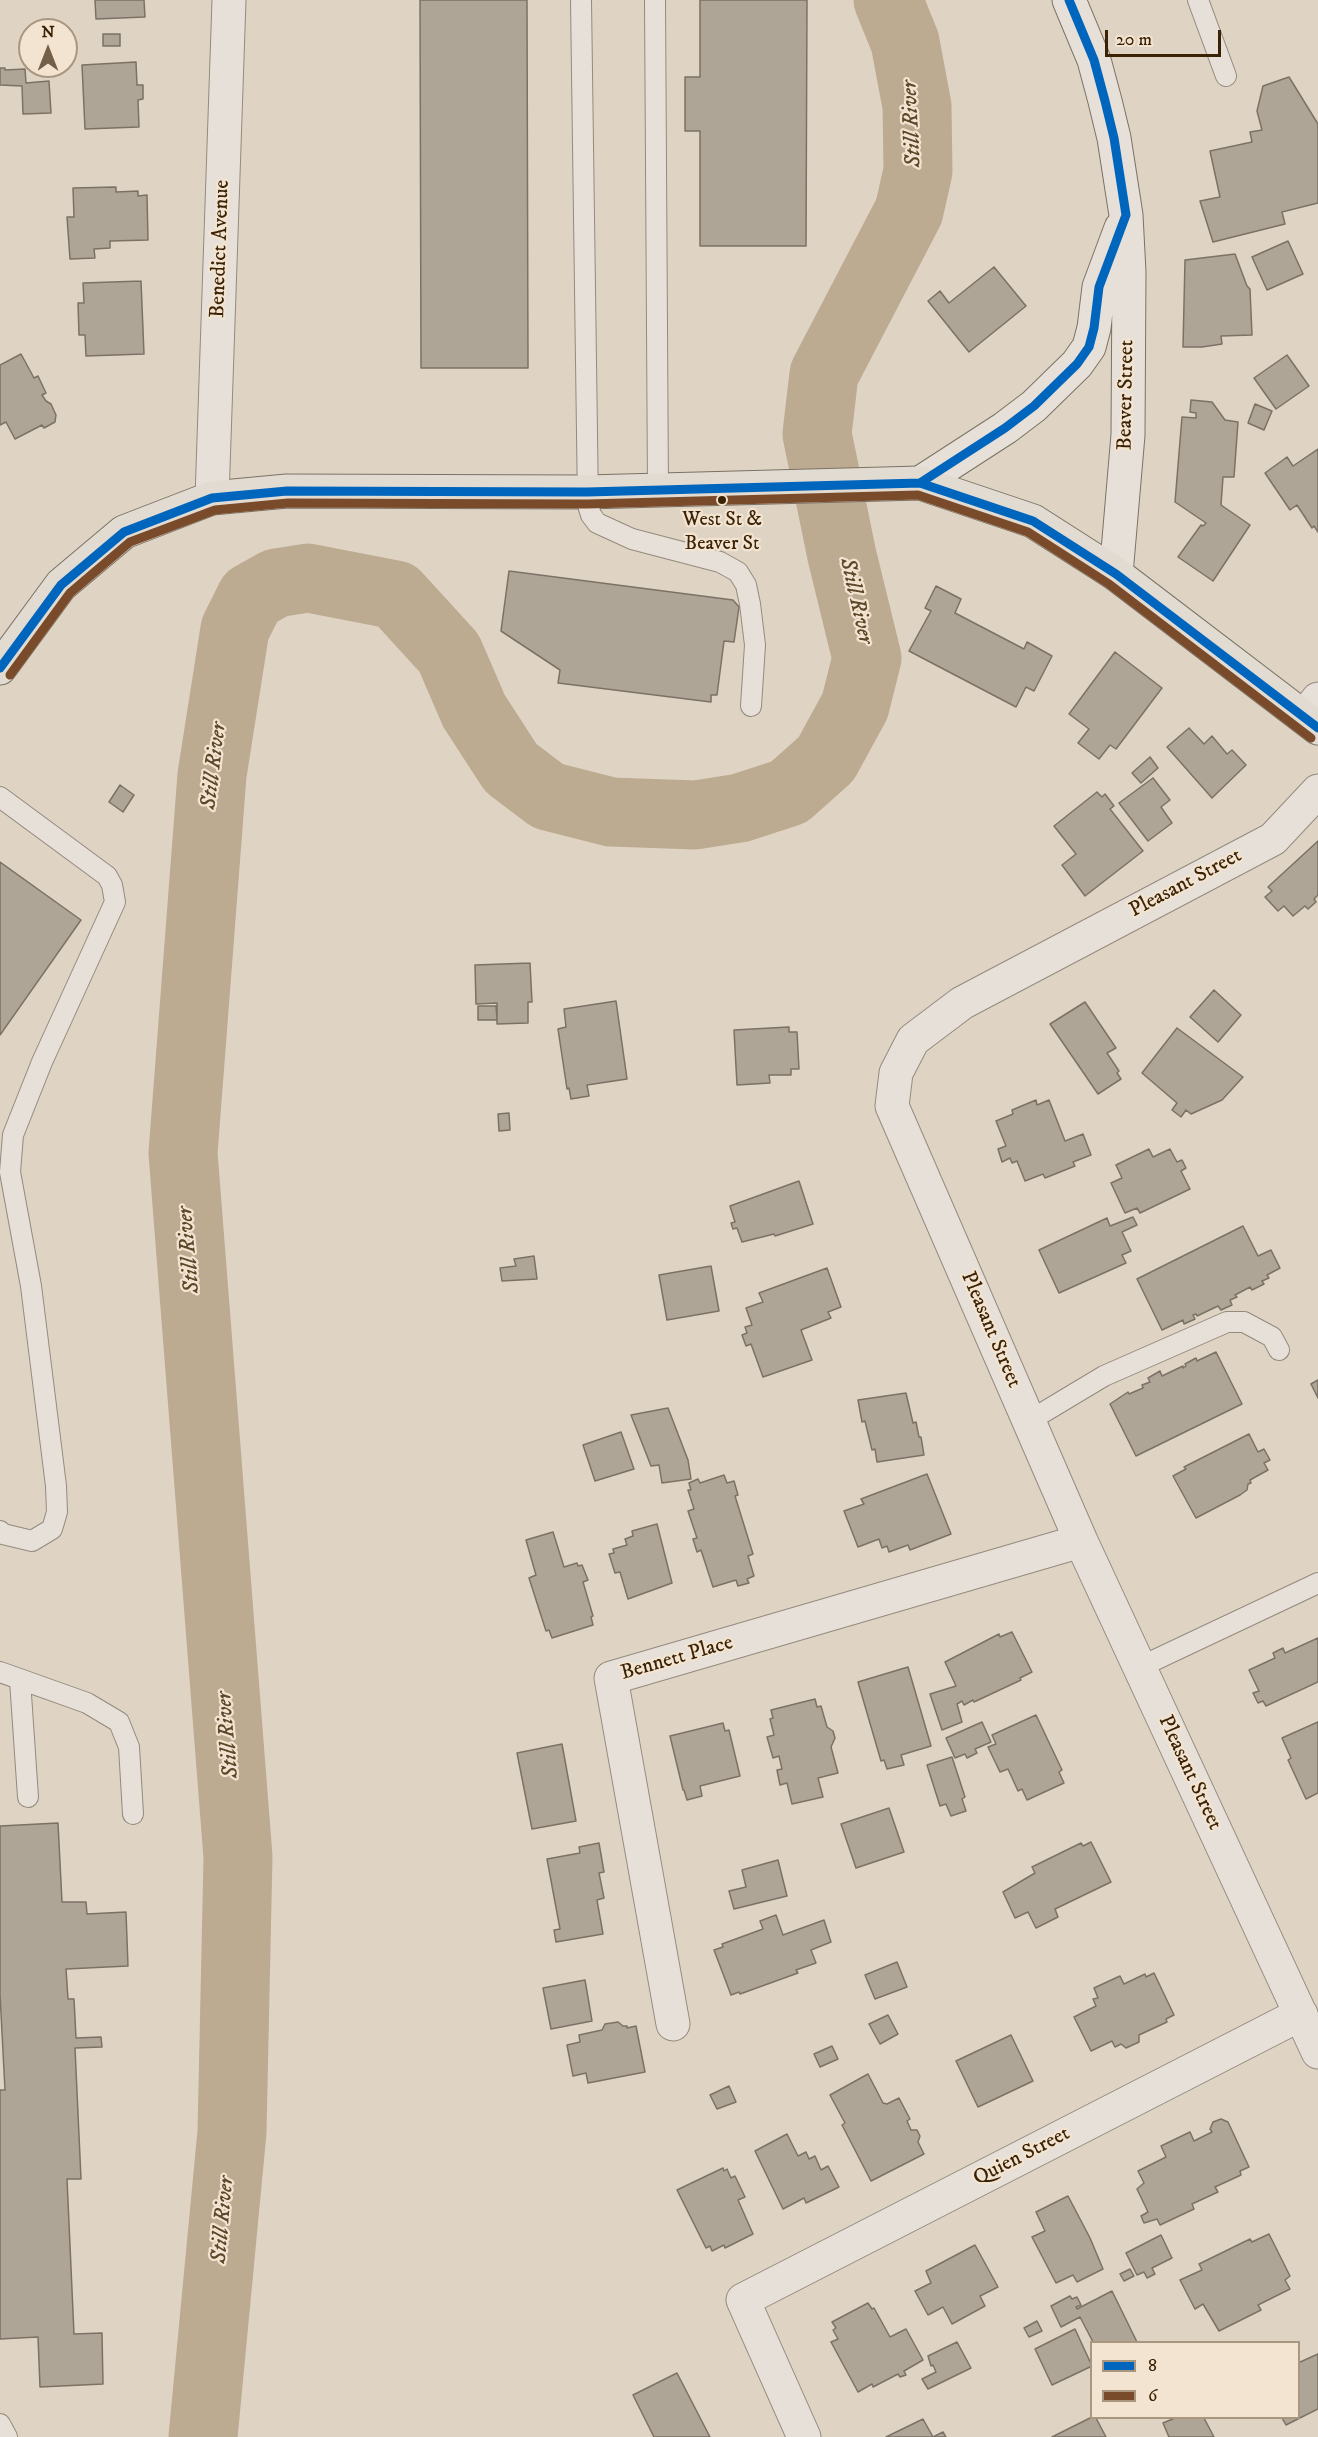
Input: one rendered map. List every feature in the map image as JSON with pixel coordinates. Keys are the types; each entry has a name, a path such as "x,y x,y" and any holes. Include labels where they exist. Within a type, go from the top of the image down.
{"main road":[{"path":"0,668 61,585 124,532 213,498 287,491 587,492 906,483 1033,521 1116,574 1314,715"}],"street":[{"name":"Benedict Avenue","path":"213,498 229,0"},
{"name":"Beaver Street","path":"1069,0 1094,60 1105,101 1114,138 1126,215 1129,272 1128,435 1116,574"},
{"name":"Beaver Street","path":"906,483 1005,428 1034,406 1077,364 1089,347 1094,328 1099,287 1126,215"},
{"name":"Pleasant Street","path":"1318,791 1273,838 962,1003 913,1040 896,1073 892,1106 1081,1541 1318,2052"},
{"name":"Bennett Place","path":"673,2024 611,1678 1081,1541"},
{"name":"Quien Street","path":"804,2437 743,2300 1300,2014"}],"lane":[{"path":"581,0 587,492 591,515 597,523 632,539 720,562 738,572 746,585 755,645 752,706"},
{"path":"655,0 658,491"},
{"path":"1198,0 1226,76"},
{"path":"0,797 106,876 112,885 115,902 42,1062 13,1135 5,1173 31,1286 56,1486 57,1512 52,1529 32,1542 3,1534 0,1531"},
{"path":"1029,1421 1104,1376 1227,1322 1244,1322 1272,1337 1279,1350"},
{"path":"1140,1667 1318,1583"},
{"path":"0,1672 87,1703 118,1722 129,1748 133,1814"},
{"path":"20,1680 28,1797"},
{"path":"0,2424 7,2437"}],"building":[{"path":"95,0 144,0 145,17 96,19"},
{"path":"420,0 527,0 528,368 421,368"},
{"path":"700,0 807,0 806,246 700,246 700,131 685,131 685,77 700,77"},
{"path":"103,34 120,34 120,46 103,46"},
{"path":"136,62 137,85 143,85 143,99 138,100 139,127 85,129 82,65"},
{"path":"0,68 18,69 18,78 26,78 26,83 49,81 51,113 23,114 22,86 0,85"},
{"path":"1289,77 1318,124 1318,203 1282,212 1285,224 1213,242 1200,201 1220,197 1210,151 1252,142 1250,132 1262,130 1257,111 1263,86"},
{"path":"116,187 116,192 138,191 138,196 147,195 148,240 110,241 110,248 94,249 95,258 70,259 67,217 74,217 73,188"},
{"path":"1288,241 1303,274 1267,290 1252,257"},
{"path":"1235,254 1250,289 1252,335 1221,336 1222,344 1183,347 1185,260"},
{"path":"994,267 1026,306 969,352 928,301 940,291 949,303"},
{"path":"141,281 144,354 86,356 85,335 79,335 78,303 84,303 83,283"},
{"path":"21,354 34,378 38,376 46,393 42,395 51,404 56,415 55,422 44,428 42,425 15,439 6,422 0,425 0,365"},
{"path":"1287,355 1309,386 1276,409 1254,378"},
{"path":"1191,400 1212,402 1225,420 1238,422 1234,477 1223,477 1221,505 1250,525 1213,581 1178,557 1201,525 1206,523 1175,502 1182,417 1196,418 1196,413 1190,412"},
{"path":"1255,404 1272,411 1264,430 1248,423"},
{"path":"1318,449 1318,532 1314,526 1312,528 1297,505 1290,510 1265,473 1287,457 1293,466"},
{"path":"509,571 733,600 739,607 734,642 724,641 717,695 711,695 711,702 558,683 560,670 501,631"},
{"path":"936,586 961,599 955,613 1024,649 1027,642 1052,656 1034,691 1026,687 1016,707 909,651 931,611 925,608"},
{"path":"1115,652 1162,688 1116,749 1110,745 1099,759 1078,743 1089,729 1069,714"},
{"path":"1189,728 1204,744 1212,736 1227,754 1232,750 1246,765 1212,798 1167,747"},
{"path":"1150,757 1158,768 1141,783 1132,773"},
{"path":"1153,778 1170,800 1161,807 1172,823 1148,841 1119,803"},
{"path":"120,785 134,795 123,812 109,802"},
{"path":"1097,792 1102,797 1105,794 1114,806 1110,809 1143,851 1085,896 1062,865 1076,854 1054,826"},
{"path":"1318,841 1318,895 1314,899 1316,902 1308,909 1305,906 1293,916 1284,906 1278,911 1265,897 1272,891 1268,887"},
{"path":"0,862 81,920 0,1035"},
{"path":"530,963 532,1002 528,1002 528,1023 497,1024 497,1003 476,1004 475,965"},
{"path":"1214,990 1241,1015 1218,1042 1190,1017"},
{"path":"616,1001 627,1079 587,1085 589,1096 571,1099 569,1088 567,1089 558,1029 566,1027 564,1009"},
{"path":"1085,1002 1116,1048 1107,1053 1119,1071 1117,1073 1121,1079 1098,1094 1050,1024"},
{"path":"478,1006 496,1006 497,1020 478,1020"},
{"path":"789,1027 789,1032 797,1032 799,1069 791,1069 791,1075 769,1075 770,1083 737,1085 734,1030"},
{"path":"1177,1028 1243,1077 1222,1100 1191,1114 1186,1110 1181,1117 1172,1110 1177,1103 1142,1073"},
{"path":"1036,1100 1037,1105 1049,1100 1065,1141 1083,1134 1091,1155 1073,1162 1075,1166 1045,1178 1043,1174 1025,1181 1017,1161 1012,1163 1010,1158 1002,1162 998,1149 1006,1146 996,1121 1013,1114 1012,1110"},
{"path":"509,1113 510,1130 499,1131 498,1114"},
{"path":"1149,1149 1153,1157 1170,1149 1177,1162 1182,1160 1186,1168 1181,1171 1190,1189 1140,1213 1137,1208 1125,1213 1111,1183 1122,1178 1116,1165"},
{"path":"799,1181 813,1224 775,1236 774,1234 742,1242 737,1228 733,1229 731,1223 735,1222 730,1206"},
{"path":"1133,1217 1137,1225 1122,1232 1131,1251 1122,1255 1126,1263 1059,1293 1039,1250 1107,1218 1110,1226"},
{"path":"1243,1226 1258,1256 1271,1250 1280,1268 1267,1275 1269,1278 1262,1281 1264,1284 1252,1290 1250,1287 1235,1295 1237,1297 1230,1300 1232,1305 1221,1310 1218,1306 1197,1316 1193,1315 1195,1319 1184,1324 1183,1320 1162,1330 1137,1279"},
{"path":"534,1256 537,1279 502,1281 500,1268 516,1266 514,1259"},
{"path":"711,1266 719,1311 667,1320 659,1275"},
{"path":"827,1268 841,1307 828,1312 831,1318 801,1330 812,1360 763,1377 751,1344 746,1346 742,1335 747,1333 745,1327 752,1325 746,1308 763,1302 759,1293"},
{"path":"1216,1352 1242,1404 1136,1456 1110,1404 1128,1392 1129,1394 1143,1388 1142,1385 1150,1382 1148,1378 1160,1371 1162,1376 1183,1366 1183,1368 1185,1364 1196,1358 1197,1361"},
{"path":"1318,1380 1318,1398 1311,1384"},
{"path":"906,1393 913,1423 916,1422 919,1437 921,1437 924,1455 877,1462 865,1421 862,1422 858,1400"},
{"path":"668,1408 688,1460 691,1479 662,1483 659,1465 651,1466 631,1415"},
{"path":"621,1432 634,1469 595,1481 583,1445"},
{"path":"1249,1434 1258,1452 1264,1449 1270,1460 1264,1463 1268,1470 1250,1480 1251,1483 1248,1484 1247,1490 1240,1495 1196,1518 1173,1476 1186,1469 1184,1467"},
{"path":"927,1474 951,1534 910,1550 908,1545 889,1552 887,1546 882,1548 879,1539 858,1547 844,1511 864,1504 861,1499"},
{"path":"724,1475 727,1483 734,1481 738,1495 735,1496 753,1554 748,1556 754,1576 747,1579 749,1583 738,1586 736,1580 713,1587 701,1550 697,1552 693,1539 697,1538 688,1511 694,1509 688,1490 691,1490 689,1483 698,1479 700,1483"},
{"path":"657,1524 672,1583 628,1599 620,1572 615,1573 609,1554 614,1553 613,1549 627,1545 625,1539 633,1536 632,1531"},
{"path":"553,1532 564,1567 577,1563 578,1566 582,1565 588,1580 583,1582 593,1616 591,1617 593,1625 552,1638 549,1630 546,1631 529,1578 536,1575 526,1540"},
{"path":"1012,1632 1032,1672 1020,1678 1021,1680 974,1702 973,1700 964,1705 962,1701 957,1704 962,1722 942,1730 930,1694 956,1686 945,1662 999,1634 1000,1637"},
{"path":"1318,1638 1318,1682 1266,1706 1263,1701 1258,1703 1253,1693 1259,1691 1249,1670 1275,1658 1273,1653 1283,1648 1285,1653"},
{"path":"908,1667 931,1746 901,1755 904,1765 887,1769 884,1760 881,1761 858,1682"},
{"path":"815,1699 817,1707 821,1706 827,1727 833,1731 835,1738 831,1747 838,1773 818,1778 823,1797 792,1804 787,1783 780,1785 777,1770 782,1769 779,1756 773,1758 767,1737 774,1735 770,1719 773,1718 771,1710"},
{"path":"1036,1715 1062,1770 1059,1772 1064,1783 1027,1800 1022,1789 1018,1791 1008,1769 1000,1772 988,1747 996,1744 992,1735"},
{"path":"982,1722 991,1742 975,1749 977,1753 967,1758 965,1754 955,1758 946,1738"},
{"path":"1318,1722 1318,1793 1306,1799 1288,1760 1291,1758 1282,1738"},
{"path":"723,1723 725,1731 729,1730 740,1776 700,1786 702,1796 687,1800 670,1736"},
{"path":"562,1744 576,1821 532,1829 517,1753"},
{"path":"952,1757 965,1797 962,1799 966,1811 951,1816 946,1804 940,1806 927,1765"},
{"path":"889,1808 904,1852 856,1868 841,1824"},
{"path":"58,1823 62,1902 86,1902 87,1914 126,1912 128,1966 66,1969 68,1999 74,1999 76,2038 101,2037 102,2047 75,2048 81,2179 67,2179 74,2334 102,2333 103,2384 40,2387 38,2337 0,2339 0,2090 5,2090 0,1994 0,1826"},
{"path":"1091,1842 1111,1882 1055,1909 1058,1917 1036,1928 1028,1912 1015,1918 1003,1892 1035,1873 1032,1867 1081,1843 1083,1846"},
{"path":"599,1843 604,1872 599,1873 604,1898 597,1900 603,1934 556,1942 554,1930 560,1929 547,1859 580,1853 579,1847"},
{"path":"778,1860 787,1896 734,1909 729,1891 746,1887 742,1870"},
{"path":"776,1915 783,1935 824,1920 831,1942 811,1950 816,1963 796,1970 798,1973 740,1994 739,1992 731,1995 714,1950 723,1947 722,1944 763,1929 760,1921"},
{"path":"897,1962 907,1987 875,1999 865,1975"},
{"path":"1154,1973 1174,2015 1166,2019 1167,2022 1139,2035 1139,2042 1126,2048 1121,2044 1115,2047 1112,2041 1091,2051 1074,2017 1096,2006 1093,1999 1098,1998 1094,1988 1120,1976 1124,1984 1145,1974 1146,1977"},
{"path":"585,1980 592,2021 551,2029 543,1988"},
{"path":"888,2015 898,2034 880,2044 869,2024"},
{"path":"618,2022 627,2028 636,2026 645,2072 588,2083 586,2073 573,2076 567,2045 580,2042 579,2035 602,2030 605,2024"},
{"path":"1011,2035 1033,2081 978,2107 956,2061"},
{"path":"832,2046 838,2059 820,2067 814,2054"},
{"path":"868,2074 883,2103 887,2104 899,2098 910,2119 907,2121 911,2130 917,2130 920,2136 918,2142 924,2154 871,2181 842,2125 845,2123 830,2095"},
{"path":"729,2086 736,2102 717,2109 710,2095"},
{"path":"1221,2119 1228,2122 1249,2167 1240,2171 1241,2175 1215,2187 1218,2192 1192,2204 1194,2209 1160,2225 1157,2219 1144,2223 1141,2216 1148,2212 1137,2189 1144,2183 1138,2171 1166,2157 1161,2146 1190,2132 1194,2141 1212,2132 1210,2129 1213,2122"},
{"path":"787,2134 798,2156 806,2152 809,2159 815,2156 821,2170 828,2166 839,2187 806,2203 804,2198 783,2209 755,2151"},
{"path":"723,2168 724,2171 727,2169 731,2178 735,2176 745,2197 738,2200 753,2234 725,2248 724,2245 712,2251 710,2246 706,2248 677,2190"},
{"path":"1068,2196 1103,2269 1077,2282 1073,2275 1056,2283 1032,2237 1045,2231 1036,2212"},
{"path":"1269,2234 1290,2276 1285,2280 1290,2289 1258,2305 1261,2310 1219,2331 1203,2304 1195,2309 1180,2280 1202,2270 1199,2264 1250,2239 1252,2242"},
{"path":"1161,2235 1172,2258 1152,2268 1155,2274 1147,2278 1144,2272 1137,2275 1126,2253"},
{"path":"975,2245 998,2287 980,2296 985,2306 952,2324 943,2307 928,2315 915,2291 931,2283 926,2271"},
{"path":"1130,2269 1134,2276 1124,2281 1120,2274"},
{"path":"1112,2291 1137,2341 1092,2341 1080,2317 1061,2327 1051,2306 1070,2296 1072,2299 1077,2297 1081,2305 1076,2307 1077,2309"},
{"path":"868,2303 872,2309 874,2308 890,2337 906,2329 923,2360 904,2371 906,2375 900,2377 898,2374 858,2392 831,2342 838,2339 832,2322"},
{"path":"1037,2321 1042,2331 1029,2337 1024,2328"},
{"path":"1075,2329 1090,2362 1090,2367 1052,2385 1035,2349"},
{"path":"957,2342 971,2368 928,2389 922,2379 936,2372 928,2356"},
{"path":"1318,2354 1318,2409 1300,2418 1300,2362"},
{"path":"677,2373 710,2437 654,2437 633,2395"},
{"path":"1090,2418 1097,2419 1106,2437 1052,2437"},
{"path":"923,2419 933,2437 886,2437"},
{"path":"1173,2419 1205,2419 1214,2437 1169,2437 1163,2423"},
{"path":"1283,2419 1298,2419 1286,2425"},
{"path":"943,2432 946,2437 933,2437"}],"waterway":[{"name":"Still River","path":"203,2437 232,2132 238,1857 183,1153 212,775 235,629 251,597 276,583 308,578 396,595 449,653 474,711 511,768 548,796 611,812 695,815 740,808 789,792 826,759 855,706 867,658 842,556 817,434 824,374 909,211 918,171 917,106 905,42 888,0"}],"transit line":[{"name":"8","path":"920,483 1005,428 1034,406 1077,364 1089,347 1094,328 1099,287 1126,215 1114,138 1105,101 1094,60 1069,0"},
{"name":"8","path":"0,668 61,585 124,532 212,498 287,491 587,492 920,483 1033,521 1116,574 1318,728"},
{"name":"6","path":"10,675 70,593 130,542 215,510 288,503 587,504 918,495 1028,532 1109,584 1311,738"}],"place":[{"name":"West St & Beaver St","path":"722,500"}]}
